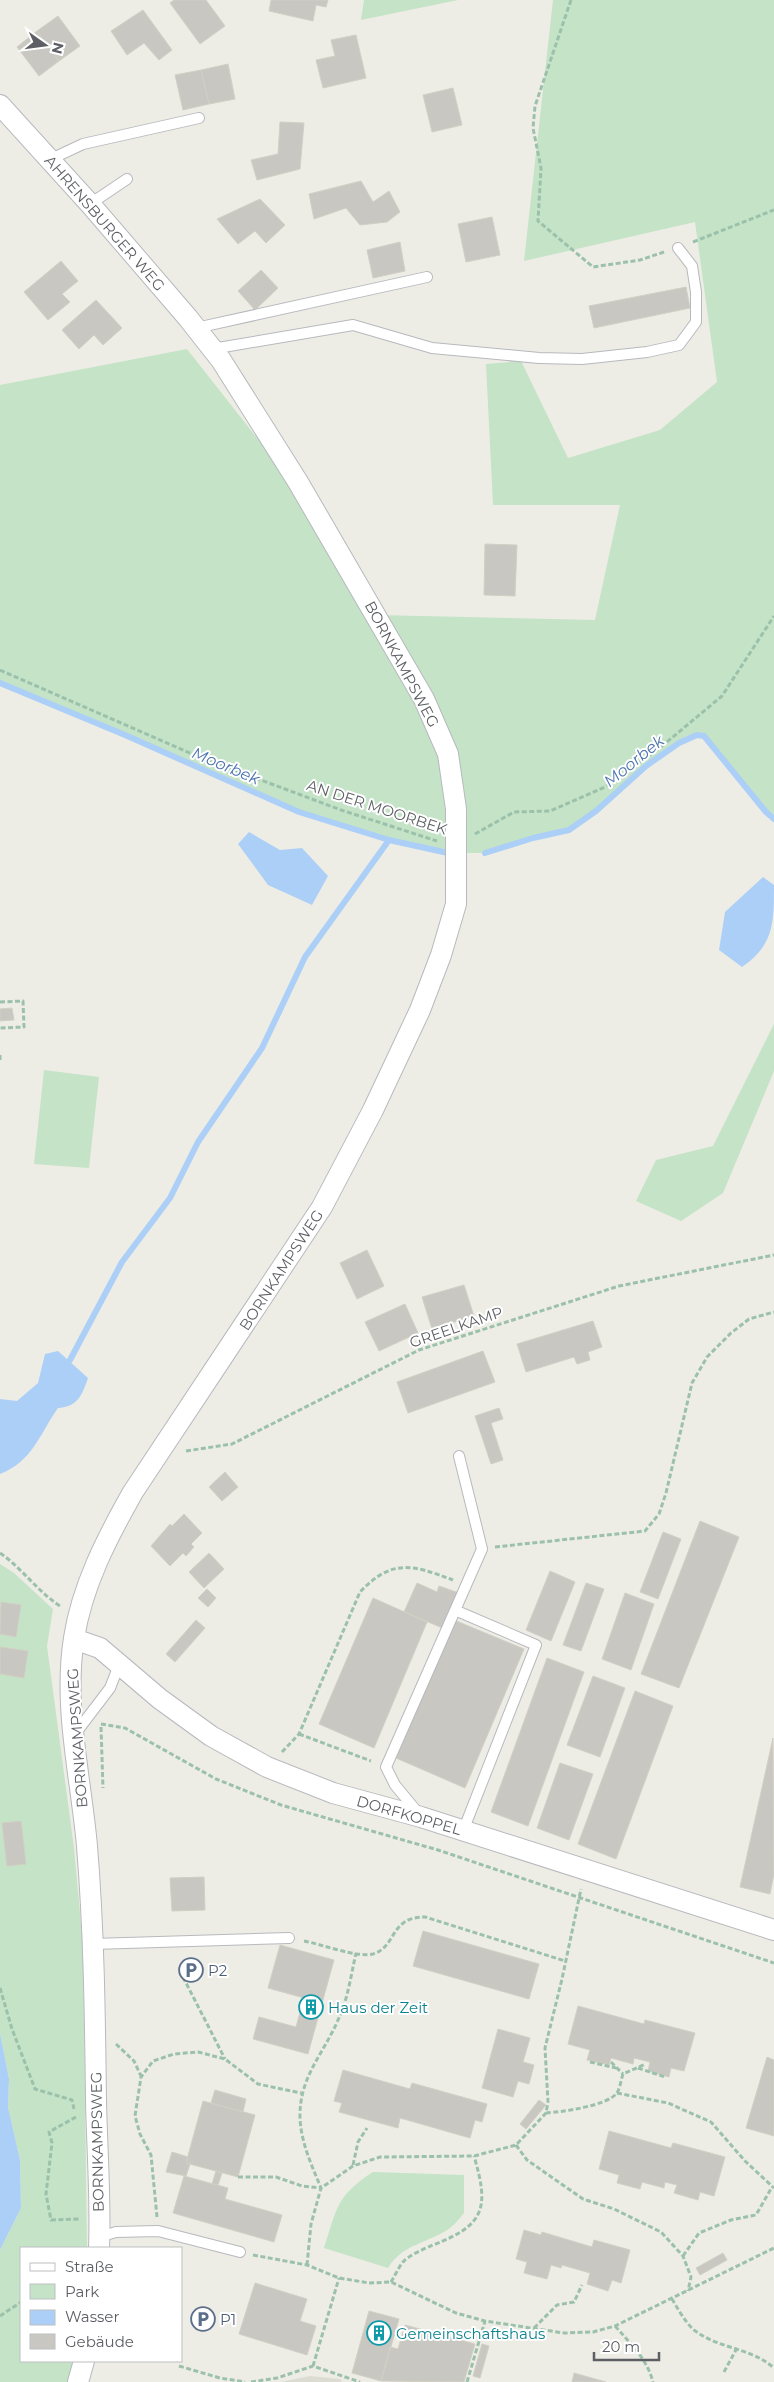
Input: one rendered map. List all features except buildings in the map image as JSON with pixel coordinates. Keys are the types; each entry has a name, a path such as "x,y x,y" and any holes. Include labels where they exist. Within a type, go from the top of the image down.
{"street":[{"name":"AHRENSBURGER WEG","path":"0,105 90,204 205,340"},
{"name":"BORNKAMPSWEG","path":"99,2243 93,1944 87,1845 74,1735 71,1667 78,1617 95,1567 109,1535 133,1492 322,1207 374,1110 420,1010 441,955 456,904 456,809 448,754 424,699 298,482 205,340"},
{"name":"DORFKOPPEL","path":"74,1639 100,1648 160,1699 211,1736 267,1767 333,1793 421,1817 774,1930"},
{"path":"78,2382 84,2362"}],"lane":[{"path":"49,160 83,144 199,118"},
{"path":"90,204 127,179"},
{"path":"205,340 353,325 432,348 539,358 582,359 647,352 679,345 696,322 696,292 692,266 678,248"},
{"path":"205,340 427,276"},
{"path":"421,1817 395,1785 386,1767 457,1611 482,1549 459,1456"},
{"path":"457,1611 536,1645 463,1831"},
{"path":"74,1735 110,1688 119,1665"},
{"path":"93,1944 289,1938"},
{"path":"99,2243 116,2232 158,2230 240,2252"}],"path":[{"path":"571,0 535,106 533,128 541,168 538,221 593,267 640,260 710,237 774,210"},
{"name":"AN DER MOORBEK","path":"0,670 197,756 341,810 435,840 457,844 514,812 550,811 605,787 662,746 722,696 774,616"},
{"path":"0,1002 22,1001 24,1027 0,1028"},
{"path":"0,1054 0,1062"},
{"name":"GREELKAMP","path":"158,1455 232,1444 419,1350 619,1286 774,1255"},
{"path":"482,1549 644,1532 653,1524 662,1507 692,1383 707,1357 731,1333 749,1319 774,1312"},
{"path":"0,1553 18,1565 48,1598 78,1617"},
{"path":"267,1767 299,1734 360,1592 374,1577 401,1566 429,1571 466,1585"},
{"path":"101,1724 125,1728 216,1779 281,1805 438,1850 774,1963"},
{"path":"299,1734 386,1767"},
{"path":"238,2177 276,2177 302,2186 321,2188 353,2166 380,2157 474,2156 516,2146 546,2113 548,2102 545,2048 585,1870"},
{"path":"289,1938 356,1953 372,1954 382,1949 397,1928 406,1920 424,1918 565,1961"},
{"path":"307,2266 311,2224 321,2188 305,2146 300,2119 301,2093 307,2076 339,2019 346,1998 356,1953"},
{"path":"183,1978 225,2060"},
{"path":"0,1988 12,2029 35,2089 72,2100 76,2119 48,2132 52,2143 46,2194 51,2220 80,2219 81,2229"},
{"path":"111,2040 134,2061 141,2076"},
{"path":"158,2230 151,2155 140,2134 135,2116 141,2076 153,2061 174,2054 198,2052 225,2060 258,2084 301,2093"},
{"path":"590,2062 616,2068"},
{"path":"611,2062 623,2074"},
{"path":"623,2074 646,2064"},
{"path":"638,2068 665,2077"},
{"path":"546,2113 562,2112 609,2099 617,2093 623,2074"},
{"path":"617,2093 668,2103 711,2122 745,2162 773,2188 756,2215 731,2220 699,2232 683,2256"},
{"path":"353,2166 358,2142 367,2128"},
{"path":"516,2146 526,2160 583,2199 614,2209 661,2232 683,2256 691,2276 688,2291"},
{"path":"391,2282 404,2261 452,2238 470,2227 482,2210 482,2183 474,2156"},
{"path":"240,2252 307,2266 339,2278 369,2283 391,2282 456,2314 485,2321 564,2333 592,2332 615,2326 774,2248"},
{"path":"313,2366 339,2278"},
{"path":"533,2328 557,2305 574,2302 582,2285"},
{"path":"672,2299 694,2330 712,2341 755,2354 774,2368"},
{"path":"0,2316 20,2303"},
{"path":"467,2382 485,2321"},
{"path":"615,2326 650,2368 653,2382"},
{"path":"724,2372 737,2348"},
{"path":"179,2366 220,2378 245,2382"},
{"path":"251,2382 277,2378 290,2372 313,2366 360,2382"}],"shaded area":[{"path":"310,2376 340,2379 342,2382 280,2382"}],"green space":[{"path":"364,0 458,0 361,20"},
{"path":"553,0 774,0 774,819 766,812 705,736 701,734 679,743 646,766 596,811 569,830 533,838 485,853 448,853 389,840 299,812 125,735 0,683 0,385 187,349 316,513 377,615 595,620 620,505 493,505 486,364 521,361 568,458 660,430 717,382 695,222 524,261"},
{"path":"774,1024 774,1071 723,1193 681,1221 636,1201 656,1160 713,1146"},
{"path":"44,1070 99,1077 89,1168 34,1164"},
{"path":"0,1564 14,1573 53,1609 47,1646 74,1848 83,1946 87,2247 20,2247 20,2362 75,2362 69,2382 0,2382 0,2250 21,2208 20,2160 8,2107 9,2079 0,2033"},
{"path":"373,2172 464,2175 464,2213 450,2228 408,2249 394,2260 388,2268 324,2248 335,2213 345,2196 352,2188"}],"water":[{"path":"249,832 280,850 302,848 328,876 312,905 268,885 238,844"},
{"path":"763,877 774,885 774,911 770,932 761,950 742,967 719,950 725,912"},
{"path":"58,1351 88,1378 84,1390 75,1403 58,1408 28,1455 11,1469 0,1474 0,1399 17,1401 38,1383 45,1354"},
{"path":"0,2033 9,2079 8,2107 20,2160 21,2208 0,2250"}],"waterway":[{"name":"Moorbek","path":"0,683 125,735 299,812 389,840 448,853"},
{"name":"Moorbek","path":"485,853 533,838 569,830 596,811 646,766 679,743 697,735 704,736 766,812 774,819"},
{"path":"70,1360 122,1262 170,1198 198,1142 262,1048 305,957 389,840"}],"place":[{"name":"P2","path":"191,1970"},
{"name":"Haus der Zeit","path":"311,2007"},
{"name":"P1","path":"203,2319"},
{"name":"Gemeinschaftshaus","path":"379,2333"}]}
